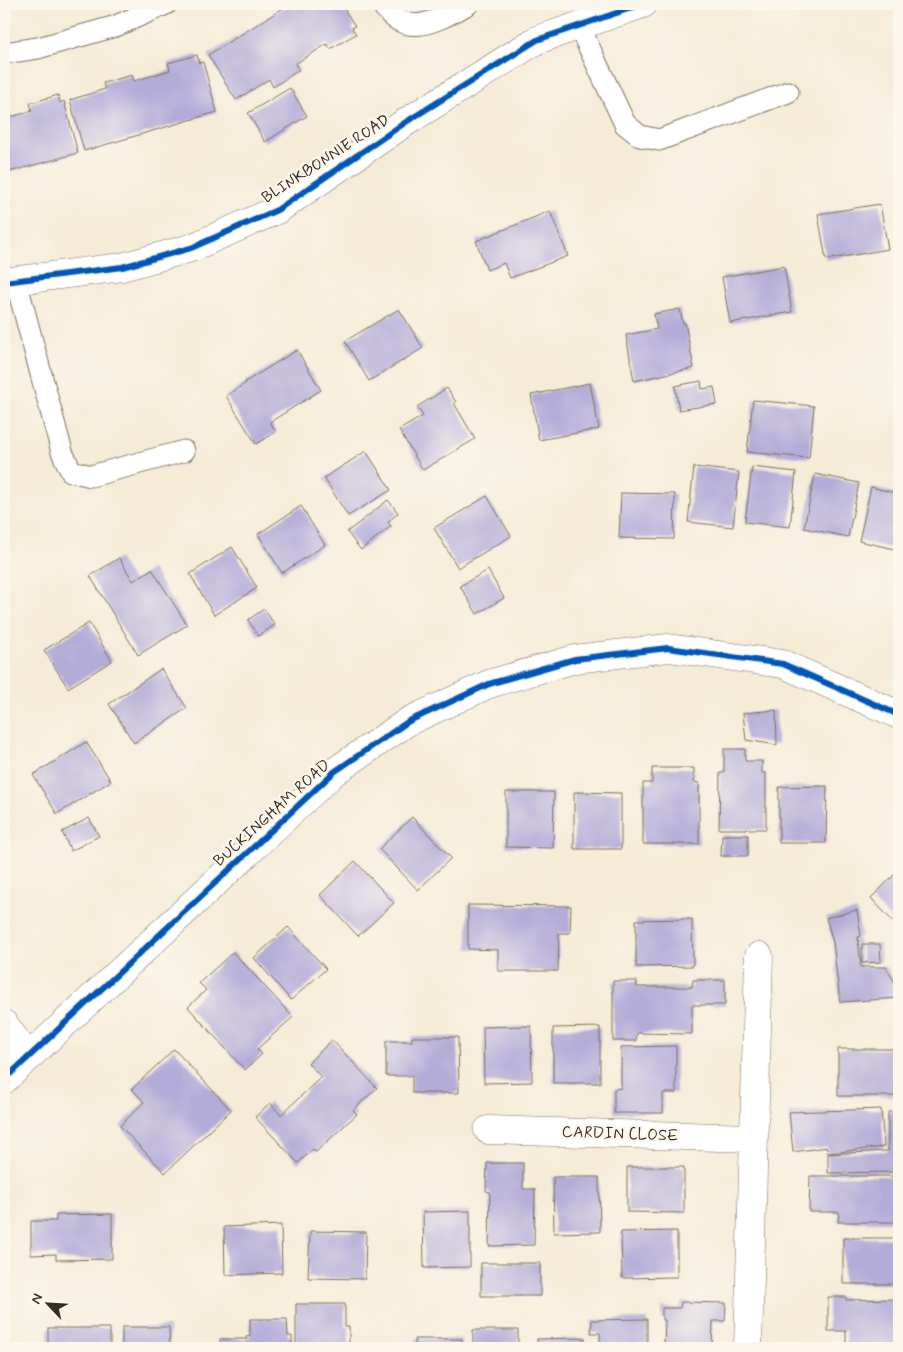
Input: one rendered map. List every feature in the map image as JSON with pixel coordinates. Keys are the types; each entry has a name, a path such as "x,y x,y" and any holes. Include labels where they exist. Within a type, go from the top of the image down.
{"street":[{"name":"BLINKBONNIE ROAD","path":"10,282 122,267 192,248 277,210 406,122 538,40 643,4"},
{"name":"BUCKINGHAM ROAD","path":"4,1080 334,772 409,721 489,684 575,659 668,648 783,664 899,715"},
{"path":"748,1348 759,956"},
{"path":"4,1024 28,1057"},
{"name":"CARDIN CLOSE","path":"488,1130 753,1138"}],"lane":[{"path":"4,53 38,48 116,26 166,4"},
{"path":"382,4 389,15 395,19 418,25 434,22 468,4"},
{"path":"579,26 625,124 640,136 659,140 788,92"},
{"path":"10,282 62,452 71,471 91,476 184,451"}],"building":[{"path":"290,4 341,4 355,26 352,28 356,34 330,49 327,44 295,64 299,70 273,87 269,79 236,100 208,55"},
{"path":"197,55 199,63 203,62 217,112 84,151 70,100 105,89 103,83 132,75 134,81 170,70 168,63"},
{"path":"290,88 307,116 265,142 248,113"},
{"path":"58,95 60,103 64,101 78,153 9,172 4,152 4,119 32,111 30,103"},
{"path":"880,204 888,249 826,260 818,214"},
{"path":"550,211 568,256 510,278 504,263 487,270 476,241"},
{"path":"784,266 792,312 730,323 722,277"},
{"path":"399,309 423,348 369,381 345,341"},
{"path":"680,309 683,323 685,323 694,368 634,381 626,335 657,329 654,314"},
{"path":"297,350 321,390 270,422 276,432 256,444 226,396"},
{"path":"701,381 702,389 714,387 717,404 679,410 675,386"},
{"path":"590,383 599,429 539,440 531,395"},
{"path":"447,388 475,439 423,470 399,430 423,416 417,407"},
{"path":"753,400 814,406 809,458 747,452"},
{"path":"366,451 391,490 348,516 324,478"},
{"path":"694,467 739,472 733,527 688,522"},
{"path":"752,467 796,472 790,527 745,522"},
{"path":"815,474 859,483 848,537 804,528"},
{"path":"871,487 899,494 899,550 859,541"},
{"path":"621,493 675,494 674,539 619,538"},
{"path":"487,496 511,536 458,568 434,528"},
{"path":"388,500 398,513 388,522 391,526 361,550 347,532"},
{"path":"301,506 325,545 282,573 258,534"},
{"path":"232,547 257,588 214,615 190,574"},
{"path":"119,558 133,581 152,569 187,625 138,655 90,576"},
{"path":"488,570 504,598 477,614 460,586"},
{"path":"264,609 275,625 258,636 248,620"},
{"path":"89,623 112,661 68,688 44,650"},
{"path":"161,669 187,708 134,743 109,704"},
{"path":"776,710 777,745 746,740 743,713"},
{"path":"86,742 111,781 57,814 33,775"},
{"path":"724,749 745,749 745,761 762,761 762,773 766,773 766,829 719,829 720,773 724,773"},
{"path":"652,768 694,768 694,782 699,783 699,844 643,844 643,783 652,783"},
{"path":"827,786 826,843 779,843 779,787"},
{"path":"506,792 554,792 553,848 506,847"},
{"path":"574,792 621,793 621,849 574,849"},
{"path":"412,817 451,858 418,890 379,849"},
{"path":"89,818 99,836 71,851 62,832"},
{"path":"722,835 748,835 748,856 721,856"},
{"path":"355,861 394,903 358,936 320,895"},
{"path":"899,870 899,928 871,898"},
{"path":"468,905 571,906 570,933 559,933 558,971 498,971 498,950 468,949"},
{"path":"857,910 861,936 858,937 861,967 886,967 899,990 899,998 840,1002 833,942 826,918"},
{"path":"692,919 693,966 636,967 636,920"},
{"path":"288,927 326,969 291,1000 254,958"},
{"path":"862,944 880,944 881,962 862,963"},
{"path":"233,952 293,1017 257,1049 262,1054 245,1070 188,1007 206,990 199,983"},
{"path":"693,980 725,980 725,1005 692,1005 692,1034 637,1033 636,1041 613,1041 613,981 637,981 637,987 692,987"},
{"path":"531,1026 532,1082 484,1083 483,1027"},
{"path":"600,1027 600,1083 553,1083 553,1028"},
{"path":"412,1037 458,1037 459,1093 412,1093 412,1076 386,1076 386,1041 412,1041"},
{"path":"332,1040 377,1088 353,1110 357,1114 316,1152 313,1149 298,1163 255,1117 270,1103 281,1115 321,1077 308,1063"},
{"path":"676,1046 676,1093 663,1093 663,1113 614,1113 614,1089 621,1088 621,1047"},
{"path":"174,1049 231,1110 165,1173 120,1126 144,1102 132,1089"},
{"path":"838,1049 895,1049 895,1096 838,1096"},
{"path":"881,1109 884,1147 828,1153 827,1147 793,1152 789,1112"},
{"path":"888,1112 899,1112 899,1172 828,1173 828,1154 888,1151"},
{"path":"487,1163 523,1163 523,1189 535,1189 534,1245 489,1246 490,1192 486,1191"},
{"path":"627,1167 684,1167 684,1213 627,1212"},
{"path":"810,1176 895,1176 895,1222 838,1222 839,1212 809,1212"},
{"path":"553,1177 599,1177 600,1232 554,1233"},
{"path":"470,1211 470,1267 424,1268 423,1212"},
{"path":"112,1214 112,1259 56,1260 56,1254 31,1255 31,1221 56,1221 56,1215"},
{"path":"281,1225 282,1273 225,1275 224,1227"},
{"path":"310,1231 366,1232 365,1279 308,1278"},
{"path":"677,1231 677,1277 622,1278 621,1232"},
{"path":"843,1238 899,1238 899,1284 843,1284"},
{"path":"481,1263 540,1263 540,1296 481,1296"},
{"path":"828,1297 846,1297 846,1300 899,1299 899,1345 846,1346 846,1331 828,1331"},
{"path":"681,1302 726,1303 725,1321 713,1321 712,1348 664,1348 665,1320 662,1320 662,1308 680,1308"},
{"path":"296,1304 345,1304 345,1327 349,1327 349,1348 296,1348"},
{"path":"250,1319 287,1319 288,1336 292,1336 292,1348 220,1348 220,1339 247,1339 246,1336 250,1337"},
{"path":"647,1319 647,1348 600,1348 600,1333 591,1333 592,1320"},
{"path":"122,1327 169,1327 170,1348 122,1348"},
{"path":"48,1328 110,1328 110,1348 48,1348"},
{"path":"473,1330 518,1330 518,1348 473,1348"},
{"path":"585,1338 585,1348 538,1348 537,1339"},
{"path":"415,1339 462,1339 462,1348 415,1348"}],"cycle path":[{"path":"4,282 122,267 191,248 277,210 406,122 537,40 643,4"},
{"path":"4,1080 334,772 409,721 489,684 575,659 668,648 783,664 899,715"}]}
